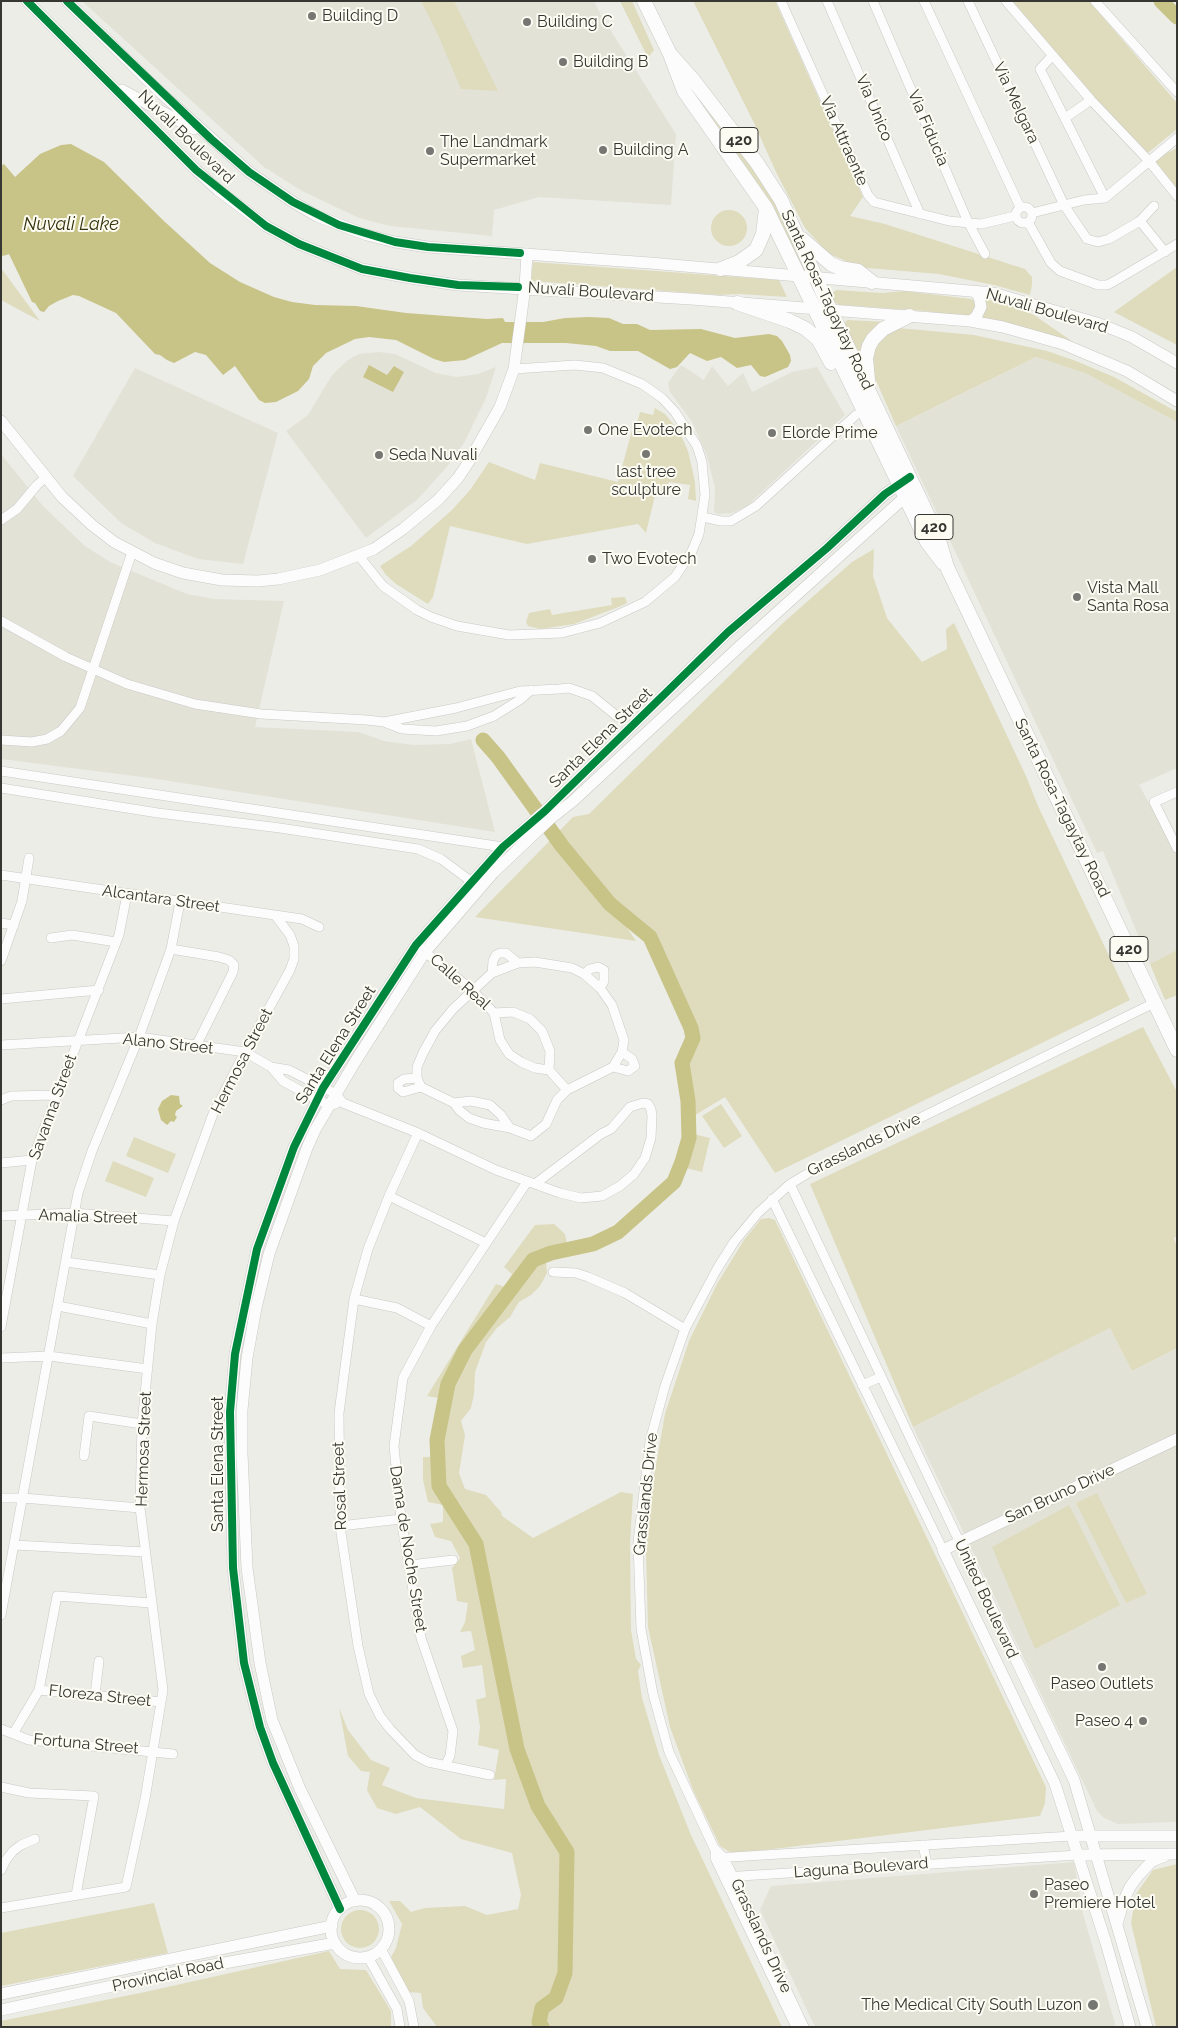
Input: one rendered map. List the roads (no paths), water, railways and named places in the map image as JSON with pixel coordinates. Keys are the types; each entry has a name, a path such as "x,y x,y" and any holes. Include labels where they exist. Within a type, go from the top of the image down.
{"main road":[{"name":"Santa Rosa-Tagaytay Road","path":"644,1 670,54 684,91 766,208 903,485 938,537 947,567 1177,1050"},
{"name":"Santa Rosa-Tagaytay Road","path":"670,54 694,80 771,183 796,232 876,407 903,485 927,542 947,567"},
{"path":"721,269 739,262 756,250 763,234 766,208"},
{"path":"796,232 826,261 840,268 858,271 872,282"},
{"path":"737,303 790,320 812,334 823,347 872,450 903,485"},
{"path":"876,407 866,365 868,346 878,333 909,316"},
{"path":"841,363 844,392"}],"street":[{"name":"Nuvali Boulevard","path":"27,1 218,190 266,226 299,244 362,269 458,284 830,309 970,322 1003,328 1063,344 1127,371 1177,402"},
{"name":"Nuvali Boulevard","path":"67,1 211,139 249,172 276,192 301,207 339,225 395,242 428,247 721,269 993,293 1100,324 1132,337 1177,363"},
{"name":"Via Attraente","path":"781,1 868,195 874,202 920,214 981,224 1015,216"},
{"name":"Via Unico","path":"827,1 920,214"},
{"name":"Via Fiducia","path":"873,1 968,222 985,254"},
{"path":"924,1 1020,207"},
{"name":"Via Melgara","path":"968,1 1064,205 1086,239 1098,242 1109,239 1140,221 1154,206"},
{"path":"1006,1 1091,100 1149,161 1177,196"},
{"path":"1095,1 1177,92"},
{"path":"1052,56 1040,69 1105,198"},
{"path":"110,83 211,139"},
{"path":"1065,118 1091,100"},
{"path":"1032,213 1105,198 1175,141"},
{"path":"1020,207 1028,207 1032,213 1028,222 1022,223 1015,216 1020,207"},
{"path":"1140,221 1165,252"},
{"path":"1028,222 1051,263 1060,271 1098,285 1114,282 1177,244"},
{"path":"1,421 62,496 92,525 114,542 132,552 154,563 183,573 222,580 258,581 304,574 359,556 374,549 410,524 438,500 458,478 489,428 504,399 514,369 521,317 523,253"},
{"path":"970,322 976,317 981,307 979,296 974,291"},
{"path":"359,556 383,586 406,603 431,617 470,629 522,636 562,633 609,620 645,602 675,577 684,564 699,534 705,495 702,462 697,446 675,412 651,390 618,372 590,366 544,366 514,369"},
{"path":"703,517 720,521 731,520 756,506 856,416"},
{"path":"1,520 17,509 46,477"},
{"name":"Santa Elena Street","path":"355,1901 300,1789 272,1720 260,1663 247,1568 242,1410 247,1358 256,1308 269,1254 307,1148 330,1105 340,1099 421,948 541,821 728,632 827,548 885,494 903,485"},
{"name":"Santa Elena Street","path":"340,1909 273,1762 260,1727 244,1663 233,1568 230,1412 235,1354 257,1249 294,1147 323,1088 421,948 472,882 503,847 573,801 740,646 903,485"},
{"path":"1,740 32,742 47,739 62,731 80,708 132,552"},
{"path":"1,621 93,670 160,695 224,709 261,714 384,722 481,702 520,691 569,688 592,696 618,717"},
{"path":"728,632 740,646"},
{"path":"384,722 402,729 421,731 466,726 494,716 521,699 531,690"},
{"path":"1,771 154,796 503,847"},
{"path":"1,788 151,812 280,828 418,849 441,859 472,882"},
{"path":"1177,792 1154,802 1177,848"},
{"path":"151,812 154,796"},
{"path":"1,961 22,901 29,858"},
{"name":"Alcantara Street","path":"1,875 302,919 319,927"},
{"name":"Savanna Street","path":"1,1327 32,1160 116,942 127,894"},
{"path":"1,1615 24,1498 74,1213 86,1165 139,1037 171,949 180,902"},
{"name":"Hermosa Street","path":"1,1908 126,1887 145,1799 162,1702 163,1678 151,1603 140,1508 142,1424 152,1324 160,1275 174,1221 214,1114 294,959 294,946 290,935 275,915"},
{"path":"1,923 14,925"},
{"path":"51,938 72,935 116,942"},
{"name":"Calle Real","path":"421,948 472,990 494,1013 500,1040 509,1054 536,1068 549,1070 550,1051 542,1031 530,1019 513,1012 494,1013"},
{"path":"171,949 220,957 234,965 233,972 196,1046"},
{"path":"492,973 493,961 496,955 500,953 506,953 518,963"},
{"path":"535,962 572,968 584,974 600,988 612,1005 624,1040 622,1052 613,1067 567,1090 557,1100 546,1124 539,1132 531,1136 510,1128 483,1123 469,1118 454,1103 421,1087 417,1078 417,1067 435,1031 453,1009 492,973 518,963 535,962"},
{"path":"584,974 590,969 598,967 604,970 604,981 600,988"},
{"path":"1,999 98,990"},
{"name":"Grasslands Drive","path":"804,2027 744,1902 714,1848 669,1752 653,1694 641,1629 638,1542 650,1441 665,1386 699,1300 734,1242 772,1199 790,1184 812,1171 1154,1003"},
{"name":"Alano Street","path":"1,1044 139,1037 245,1052 271,1067"},
{"path":"613,1067 628,1072 635,1066 632,1059 622,1052"},
{"path":"271,1067 289,1070 340,1099 496,1170 531,1183"},
{"path":"271,1067 283,1081 330,1105"},
{"path":"549,1070 567,1090"},
{"path":"417,1078 404,1079 398,1083 398,1088 403,1092 421,1087"},
{"path":"1,1100 10,1096 57,1095"},
{"path":"454,1103 471,1101 490,1105 501,1114 510,1128"},
{"name":"Dama de Noche Street","path":"444,1766 450,1756 453,1731 421,1638 401,1519 394,1446 403,1378 412,1358 431,1326 486,1243 531,1183 611,1129 630,1107 642,1103 648,1104 652,1116 652,1138 645,1158 634,1174 620,1186 602,1196 581,1198 531,1183"},
{"name":"Rosal Street","path":"418,1133 389,1196 368,1249 354,1299 338,1413 340,1526 358,1646 369,1694 385,1723 415,1755 428,1762 490,1775"},
{"path":"1,1163 32,1160"},
{"name":"United Boulevard","path":"790,1184 1074,1780 1147,2027"},
{"path":"389,1196 486,1243"},
{"name":"United Boulevard","path":"772,1199 1055,1784 1106,1943 1130,2027"},
{"name":"Amalia Street","path":"1,1216 74,1213 174,1221"},
{"path":"66,1262 160,1275"},
{"path":"553,1272 576,1273 588,1277 625,1293 686,1329"},
{"path":"354,1299 397,1308 431,1326"},
{"path":"58,1306 152,1324"},
{"path":"1,1358 49,1356 148,1369"},
{"path":"862,1385 881,1377"},
{"path":"84,1456 89,1416 142,1424"},
{"name":"San Bruno Drive","path":"943,1550 1177,1439"},
{"path":"1,1498 24,1498 140,1508"},
{"path":"340,1526 401,1519"},
{"path":"14,1545 145,1552"},
{"path":"410,1565 453,1560"},
{"path":"13,1734 39,1690 57,1596 151,1603"},
{"path":"95,1695 99,1661"},
{"name":"Floreza Street","path":"39,1690 162,1702"},
{"name":"Fortuna Street","path":"1,1729 29,1740 172,1754"},
{"path":"1,1787 29,1793 94,1796 76,1895"},
{"path":"719,1858 1090,1835 1177,1836"},
{"path":"1,1870 13,1851 35,1839"},
{"path":"923,1845 927,1864"},
{"path":"1078,1855 1173,1854"},
{"path":"1117,1923 1123,1902 1138,1876 1152,1862 1173,1854"},
{"name":"Laguna Boulevard","path":"729,1877 1078,1855"},
{"name":"Grasslands Drive","path":"729,1877 796,2027"},
{"path":"355,1901 369,1902 376,1905 386,1915 389,1929 388,1936 381,1949 368,1957 352,1957 342,1952 335,1943 332,1926 335,1917 340,1909 355,1901"},
{"name":"Provincial Road","path":"1,1994 332,1926"},
{"name":"Provincial Road","path":"1,2010 191,1970 335,1943"},
{"path":"381,1949 409,2001 414,2027"},
{"path":"368,1957 397,2009 400,2027"}],"water":[{"name":"Nuvali Lake","path":"71,144 104,162 210,263 240,282 274,297 315,305 356,306 406,313 487,319 503,318 505,322 543,322 565,318 589,317 609,318 623,324 637,324 650,330 701,329 735,338 769,334 777,336 782,341 790,355 791,361 788,367 765,377 760,376 751,365 737,368 721,357 707,361 690,353 677,367 670,369 638,351 610,351 596,346 566,343 502,343 465,360 444,362 396,340 369,337 355,339 326,353 313,366 309,379 298,391 276,402 265,403 259,400 235,366 223,375 206,355 195,352 174,363 167,360 155,354 116,313 79,296 73,295 58,301 49,306 44,312 40,311 35,303 32,302 9,254 3,256 1,254 1,166 4,164 15,177 40,154 61,145"},
{"path":"369,365 387,375 394,366 404,372 393,392 363,377"},
{"path":"171,1095 179,1096 180,1104 183,1106 176,1111 175,1115 177,1117 174,1122 171,1121 167,1125 161,1120 158,1109 162,1101"}],"waterway":[{"path":"1161,1 1177,17"},
{"path":"483,740 498,757 562,846 610,904 650,937 691,1028 693,1038 682,1063 688,1101 689,1138 674,1182 618,1232 593,1244 551,1253 533,1260 465,1350 448,1384 437,1440 439,1486 476,1544 517,1749 538,1806 567,1852 565,1973 556,1998 542,2008 539,2022 542,2027"}],"place":[{"name":"Building D","path":"312,16"},
{"name":"Building C","path":"527,22"},
{"name":"Building B","path":"563,62"},
{"name":"Building A","path":"603,150"},
{"name":"The Landmark Supermarket","path":"430,151"},
{"name":"One Evotech","path":"588,430"},
{"name":"Elorde Prime","path":"772,433"},
{"name":"last tree sculpture","path":"646,454"},
{"name":"Seda Nuvali","path":"379,455"},
{"name":"Two Evotech","path":"592,559"},
{"name":"Vista Mall Santa Rosa","path":"1077,597"},
{"name":"Paseo Outlets","path":"1102,1667"},
{"name":"Paseo 4","path":"1143,1721"},
{"name":"Paseo Premiere Hotel","path":"1034,1894"},
{"name":"The Medical City South Luzon","path":"1093,2005"}]}
